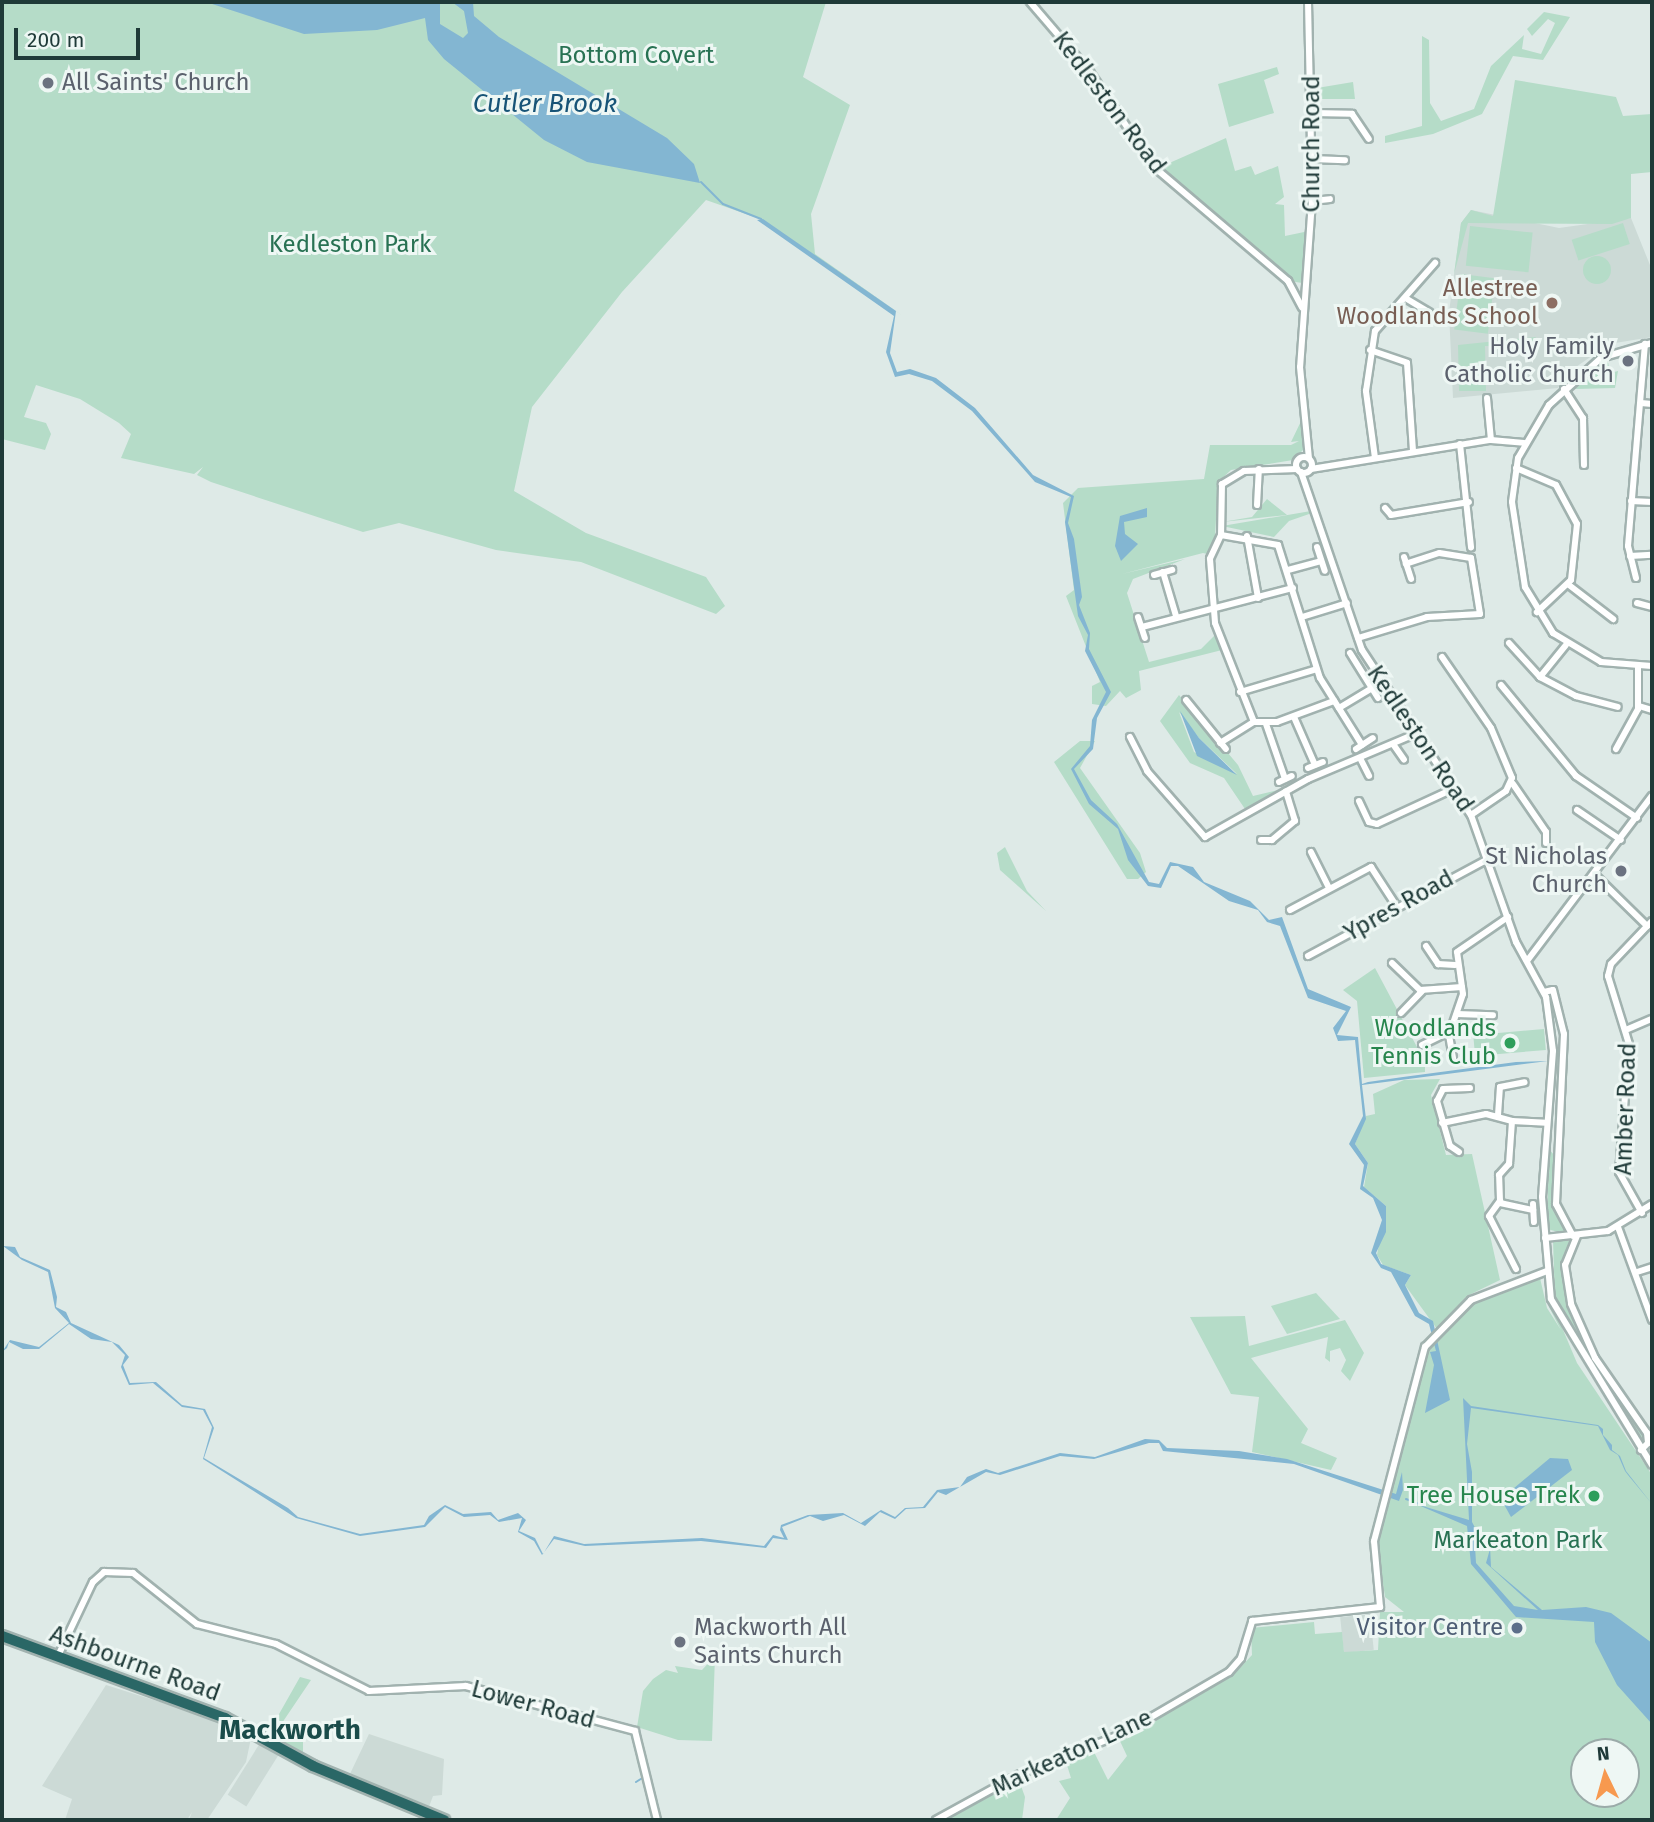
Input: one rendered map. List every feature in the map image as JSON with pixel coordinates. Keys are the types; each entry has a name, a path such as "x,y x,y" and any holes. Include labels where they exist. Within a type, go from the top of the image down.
{"highway":[{"name":"Ashbourne Road","path":"2,1636 57,1660 225,1718 313,1766 444,1820"}],"street":[{"name":"Kedleston Road","path":"1030,2 1090,72 1154,167 1288,281 1303,313"},
{"name":"Church Road","path":"1306,289 1312,201 1313,113 1308,2"},
{"path":"1313,113 1352,114 1369,139"},
{"path":"1312,159 1345,160"},
{"path":"1312,201 1330,199"},
{"path":"1375,458 1366,391 1370,350 1379,323 1407,299 1428,276 1435,263"},
{"name":"Kedleston Road","path":"1288,281 1306,289 1303,313 1307,463 1299,471 1307,480 1358,638 1415,734 1455,788 1471,815 1490,858 1508,917 1544,992 1553,1074 1546,1122 1545,1238 1551,1299 1569,1336 1652,1465"},
{"path":"1294,290 1306,289"},
{"path":"1407,299 1426,309"},
{"path":"1636,578 1630,556 1630,501 1649,344 1601,358 1564,389 1524,443 1516,468 1517,542 1538,612 1566,645 1601,662 1652,666"},
{"path":"1370,350 1407,363 1413,452"},
{"path":"1564,389 1583,418 1584,465"},
{"path":"1489,401 1491,440"},
{"path":"1641,403 1652,404"},
{"path":"1254,722 1216,628 1210,559 1221,534 1222,484 1237,473 1259,469 1307,463 1322,465 1491,440 1524,443"},
{"path":"1460,444 1469,502 1471,547"},
{"path":"1287,466 1299,471 1307,463"},
{"path":"1307,463 1307,480"},
{"path":"1516,468 1550,480 1572,506 1579,551 1569,585 1538,612"},
{"path":"1257,505 1264,497 1259,469"},
{"path":"1630,501 1652,502"},
{"path":"1385,508 1391,518 1469,502"},
{"path":"1221,534 1275,542 1288,570 1317,669 1359,747 1373,738"},
{"path":"1247,536 1258,598"},
{"path":"1317,547 1325,571"},
{"path":"1358,638 1427,617 1479,615 1471,558 1439,553 1405,560 1411,579"},
{"path":"1630,556 1652,555"},
{"path":"1288,570 1321,561"},
{"path":"1154,575 1172,569"},
{"path":"1163,572 1176,616"},
{"path":"1569,585 1610,616"},
{"path":"1142,627 1176,616 1293,588"},
{"path":"1301,617 1347,603"},
{"path":"1637,603 1652,607"},
{"path":"1138,617 1145,638"},
{"path":"1509,643 1540,677 1576,696 1618,707"},
{"path":"1540,677 1566,645"},
{"path":"1343,664 1352,656 1378,698"},
{"path":"1442,657 1448,673 1491,728 1513,784 1546,832 1546,843"},
{"path":"1619,748 1639,706 1638,666"},
{"path":"1240,692 1317,669"},
{"path":"1448,673 1456,670"},
{"path":"1501,685 1577,778 1637,818"},
{"path":"1339,708 1371,689"},
{"path":"1186,700 1195,705 1226,749"},
{"path":"1220,743 1254,722 1266,724 1294,717 1334,701"},
{"path":"1639,706 1652,710"},
{"path":"1294,717 1316,765"},
{"path":"1266,724 1285,779"},
{"path":"1130,737 1147,771 1209,837 1286,791 1415,734"},
{"path":"1393,744 1404,760"},
{"path":"1360,758 1370,775"},
{"path":"1471,815 1513,784"},
{"path":"1359,801 1370,823 1383,820 1455,788"},
{"path":"1264,844 1295,821 1286,791"},
{"path":"1527,961 1595,875 1652,796"},
{"path":"1577,810 1621,840"},
{"path":"1311,852 1312,861 1329,888"},
{"name":"Ypres Road","path":"1308,956 1490,858"},
{"path":"1290,910 1373,867 1397,907"},
{"path":"1595,875 1650,924"},
{"path":"1453,1058 1449,1032 1457,1014 1462,987 1455,965 1464,943 1508,917"},
{"name":"Amber Road","path":"1642,1213 1619,1172 1628,1029 1608,969 1650,924"},
{"path":"1426,946 1438,964 1455,965"},
{"path":"1393,968 1422,991"},
{"path":"1401,1013 1422,991 1462,987"},
{"name":"Kedleston Road","path":"1544,992 1553,990 1566,1075 1556,1204 1575,1236"},
{"path":"1457,1014 1493,1015"},
{"path":"1628,1029 1652,1019"},
{"path":"1422,1045 1449,1032"},
{"path":"1553,1074 1566,1075"},
{"path":"1498,1115 1502,1085 1525,1082"},
{"path":"1459,1152 1450,1146 1437,1105 1441,1090 1470,1087"},
{"path":"1442,1123 1498,1115 1512,1121 1546,1122"},
{"path":"1512,1121 1500,1203 1489,1219 1516,1269"},
{"path":"1500,1203 1533,1208 1534,1222"},
{"path":"1545,1238 1575,1236 1618,1227 1652,1204"},
{"path":"1618,1227 1637,1272 1652,1320"},
{"path":"1575,1236 1565,1265 1571,1304 1595,1358 1647,1433 1648,1443 1641,1450"},
{"path":"1637,1272 1652,1267"},
{"name":"Markeaton Lane","path":"936,1820 1018,1775 1124,1733 1229,1671 1241,1658 1252,1621 1377,1609 1383,1599 1374,1541 1389,1501 1412,1390 1430,1340 1471,1300 1547,1271"},
{"name":"Lower Road","path":"57,1660 93,1582 106,1572 133,1573 153,1583 197,1624 245,1633 369,1690 466,1686 635,1731 657,1820"}],"shaded area":[{"name":"Allestree Woodlands School","path":"1471,210 1559,228 1631,218 1652,270 1652,337 1609,344 1563,376 1558,388 1453,398 1449,312 1461,223"},
{"path":"1370,1614 1374,1650 1344,1653 1340,1617"},
{"path":"106,1685 217,1720 251,1738 246,1762 207,1820 189,1820 192,1812 187,1820 65,1820 72,1799 42,1786"},
{"path":"369,1734 444,1759 442,1795 433,1796 427,1812 348,1778"},
{"path":"260,1743 279,1755 246,1806 228,1795"}],"green space":[{"name":"Kedleston Park","path":"2,2 826,2 803,77 850,105 811,214 815,254 903,316 763,220 706,200 622,292 532,407 514,491 586,533 706,577 725,606 716,614 581,562 496,550 399,523 363,532 211,482 197,475 203,467 194,474 121,458 131,434 119,423 80,399 36,385 24,417 46,423 51,434 45,450 2,439"},
{"path":"1544,12 1570,17 1543,60 1513,56 1482,114 1433,134 1385,143 1385,136 1422,126 1422,36 1429,40 1430,103 1441,121 1474,109 1491,66 1524,35 1522,49 1541,54 1555,23 1548,19 1532,36 1527,29"},
{"path":"1277,67 1279,74 1264,80 1274,113 1229,127 1218,84"},
{"path":"1515,80 1616,97 1623,116 1652,114 1652,172 1631,174 1631,218 1612,224 1468,223 1454,274 1461,223 1471,210 1493,216"},
{"path":"1353,82 1355,99 1318,99 1317,88"},
{"path":"1226,138 1235,171 1251,166 1255,175 1278,166 1284,197 1275,204 1284,205 1285,236 1309,231 1302,283 1290,281 1158,168"},
{"path":"1623,223 1630,244 1578,261 1572,240"},
{"path":"1470,226 1533,233 1528,272 1466,266"},
{"path":"1597,256 1607,260 1611,270 1607,280 1597,284 1587,280 1583,270 1587,260"},
{"path":"1461,274 1495,278 1488,334 1454,330"},
{"path":"1536,337 1529,347 1485,346 1486,391 1459,391 1458,345"},
{"path":"1608,362 1610,373 1618,371 1615,388 1575,389"},
{"path":"1304,415 1303,450 1293,460 1231,470 1218,482 1215,538 1207,554 1203,553 1122,574 1185,559 1133,579 1127,593 1149,662 1201,649 1215,635 1222,650 1139,671 1141,690 1126,698 1120,691 1106,706 1092,704 1092,686 1100,682 1066,596 1074,590 1063,503 1078,488 1204,479 1210,445 1291,445 1299,441 1291,442"},
{"path":"1267,499 1287,515 1222,522 1252,517"},
{"path":"1311,511 1312,513 1289,521 1274,537 1222,526"},
{"path":"1179,695 1238,765 1253,796 1278,790 1245,809 1224,778 1190,763 1160,721","holes":["1179,712 1199,738 1237,774 1194,752"]},
{"path":"1080,741 1095,741 1080,768 1140,853 1146,872 1138,879 1127,879 1054,762"},
{"path":"1005,847 1027,891 1046,911 1000,870 997,853"},
{"path":"1375,968 1425,1062 1425,1072 1364,1078 1357,1001 1343,990"},
{"name":"Woodlands Tennis Club","path":"1544,1029 1546,1050 1475,1056 1473,1035"},
{"path":"1440,1079 1431,1095 1446,1155 1472,1154 1500,1280 1467,1296 1437,1329 1405,1285 1411,1275 1383,1265 1377,1255 1386,1206 1364,1187 1368,1163 1355,1144 1366,1116 1375,1114 1373,1094 1404,1080"},
{"path":"1549,1149 1554,1155 1554,1209 1568,1224 1566,1234 1547,1229"},
{"path":"1553,1240 1572,1241 1565,1261 1571,1312 1589,1350 1645,1433 1642,1439 1555,1302"},
{"name":"Markeaton Park","path":"1540,1278 1547,1308 1561,1330 1549,1307 1547,1292 1577,1363 1652,1475 1652,1820 1056,1820 1070,1798 1059,1781 1071,1778 1066,1762 1057,1762 1092,1748 1108,1780 1127,1756 1119,1739 1239,1669 1252,1655 1251,1628 1314,1622 1315,1634 1342,1632 1344,1652 1378,1650 1380,1612 1404,1612 1385,1597 1377,1543 1431,1342 1479,1298"},
{"path":"1316,1293 1340,1319 1287,1334 1271,1306"},
{"path":"1245,1316 1249,1346 1345,1320 1364,1353 1350,1381 1341,1371 1346,1360 1340,1348 1330,1351 1330,1362 1325,1358 1328,1337 1251,1358 1308,1429 1301,1443 1337,1458 1331,1470 1252,1452 1259,1397 1231,1394 1190,1317"},
{"path":"715,1656 712,1741 678,1740 637,1727 643,1691 653,1679 666,1670 678,1673 675,1666 702,1670"},
{"path":"300,1677 311,1680 282,1723 285,1735 303,1739 303,1758 266,1737"},
{"path":"1012,1782 1020,1783 1025,1797 1022,1820 943,1820"}],"water":[{"name":"Cutler Brook","path":"206,2 440,2 440,24 463,38 468,33 464,11 452,2 473,2 474,16 499,37 667,138 694,164 700,183 587,162 544,140 444,59 428,40 425,18 377,30 304,34"},
{"path":"763,219 896,311 890,353 897,372 910,369 936,378 975,408 1033,475 1074,496 1068,523 1074,539 1082,597 1079,605 1090,633 1089,649 1111,692 1097,718 1093,749 1074,769 1091,800 1117,824 1149,882 1159,884 1170,862 1193,867 1204,882 1250,901 1269,920 1282,917 1308,989 1351,1007 1337,1035 1358,1037 1362,1084 1516,1062 1548,1061 1362,1085 1366,1119 1355,1144 1368,1163 1363,1186 1386,1206 1386,1232 1376,1253 1381,1264 1411,1275 1405,1285 1419,1313 1433,1321 1450,1400 1425,1413 1434,1365 1430,1352 1436,1351 1429,1324 1415,1316 1391,1272 1381,1268 1371,1253 1382,1220 1373,1198 1360,1189 1364,1165 1349,1144 1363,1116 1355,1040 1338,1041 1333,1028 1346,1011 1308,998 1280,926 1267,922 1258,910 1229,901 1178,866 1171,866 1161,888 1148,886 1128,860 1118,829 1089,804 1071,769 1090,746 1092,720 1106,692 1085,651 1088,635 1078,616 1065,522 1071,497 1035,482 972,411 932,381 909,374 895,377 886,352 894,316 757,220"},
{"path":"1147,508 1147,517 1124,522 1125,534 1138,544 1121,561 1115,546 1120,516"},
{"path":"1180,711 1199,738 1237,775 1197,756"},
{"path":"3,1246 15,1247 20,1257 50,1270 57,1297 56,1307 66,1312 71,1323 119,1345 129,1357 123,1365 130,1383 156,1382 182,1405 205,1409 214,1428 204,1458 288,1508 298,1517 360,1534 424,1525 429,1516 445,1505 463,1514 491,1512 498,1520 518,1513 526,1520 519,1531 535,1538 543,1554 534,1541 518,1532 522,1518 499,1522 490,1515 464,1517 445,1507 425,1527 360,1536 296,1518 203,1459 212,1427 203,1410 182,1407 153,1383 129,1385 121,1367 125,1355 112,1342 91,1339 69,1324 39,1349 23,1349 9,1342 2,1352 10,1340 39,1347 69,1323 55,1308 48,1272 22,1260"},
{"path":"1463,1398 1471,1406 1598,1425 1603,1429 1603,1435 1612,1445 1612,1450 1620,1456 1626,1471 1652,1504 1625,1471 1618,1455 1610,1450 1598,1426 1471,1408 1467,1444 1472,1472 1472,1522 1479,1535 1496,1536 1493,1543 1475,1544 1490,1546 1491,1567 1542,1610 1586,1607 1611,1613 1652,1643 1652,1724 1617,1685 1595,1642 1594,1622 1516,1617 1471,1564 1467,1526 1416,1504 1469,1520","holes":["1475,1546 1490,1549 1486,1563 1538,1610 1514,1606 1476,1563"]},
{"path":"1145,1439 1159,1440 1167,1448 1239,1451 1287,1459 1396,1494 1402,1472 1403,1490 1399,1501 1294,1464 1163,1451 1159,1443 1149,1443 1094,1459 1060,1456 1000,1475 986,1472 960,1487 967,1477 986,1469 998,1473 1060,1453 1095,1457"},
{"path":"1550,1458 1568,1459 1572,1470 1511,1517 1501,1499"},
{"path":"960,1487 946,1495 938,1492 925,1508 906,1509 895,1519 880,1512 865,1526 844,1515 823,1521 810,1516 782,1527 788,1540 773,1538 766,1548 701,1541 585,1546 554,1539 544,1552 554,1536 584,1544 702,1538 764,1546 773,1535 784,1538 781,1525 808,1515 843,1513 861,1523 881,1510 895,1517 905,1508 923,1507 937,1490"}],"waterway":[{"path":"701,182 723,204 761,219"},
{"path":"1406,1499 1417,1503"},
{"path":"636,1782 644,1777"}],"place":[{"name":"All Saints' Church","path":"48,83"},
{"name":"Allestree Woodlands School","path":"1552,303"},
{"name":"Holy Family Catholic Church","path":"1628,361"},
{"name":"St Nicholas Church","path":"1621,871"},
{"name":"Woodlands Tennis Club","path":"1510,1043"},
{"name":"Tree House Trek","path":"1594,1496"},
{"name":"Visitor Centre","path":"1517,1628"},
{"name":"Mackworth All Saints Church","path":"680,1642"}],"district":[{"name":"Mackworth","path":"290,1730"}],"park label":[{"name":"Bottom Covert","path":"636,56"}]}
